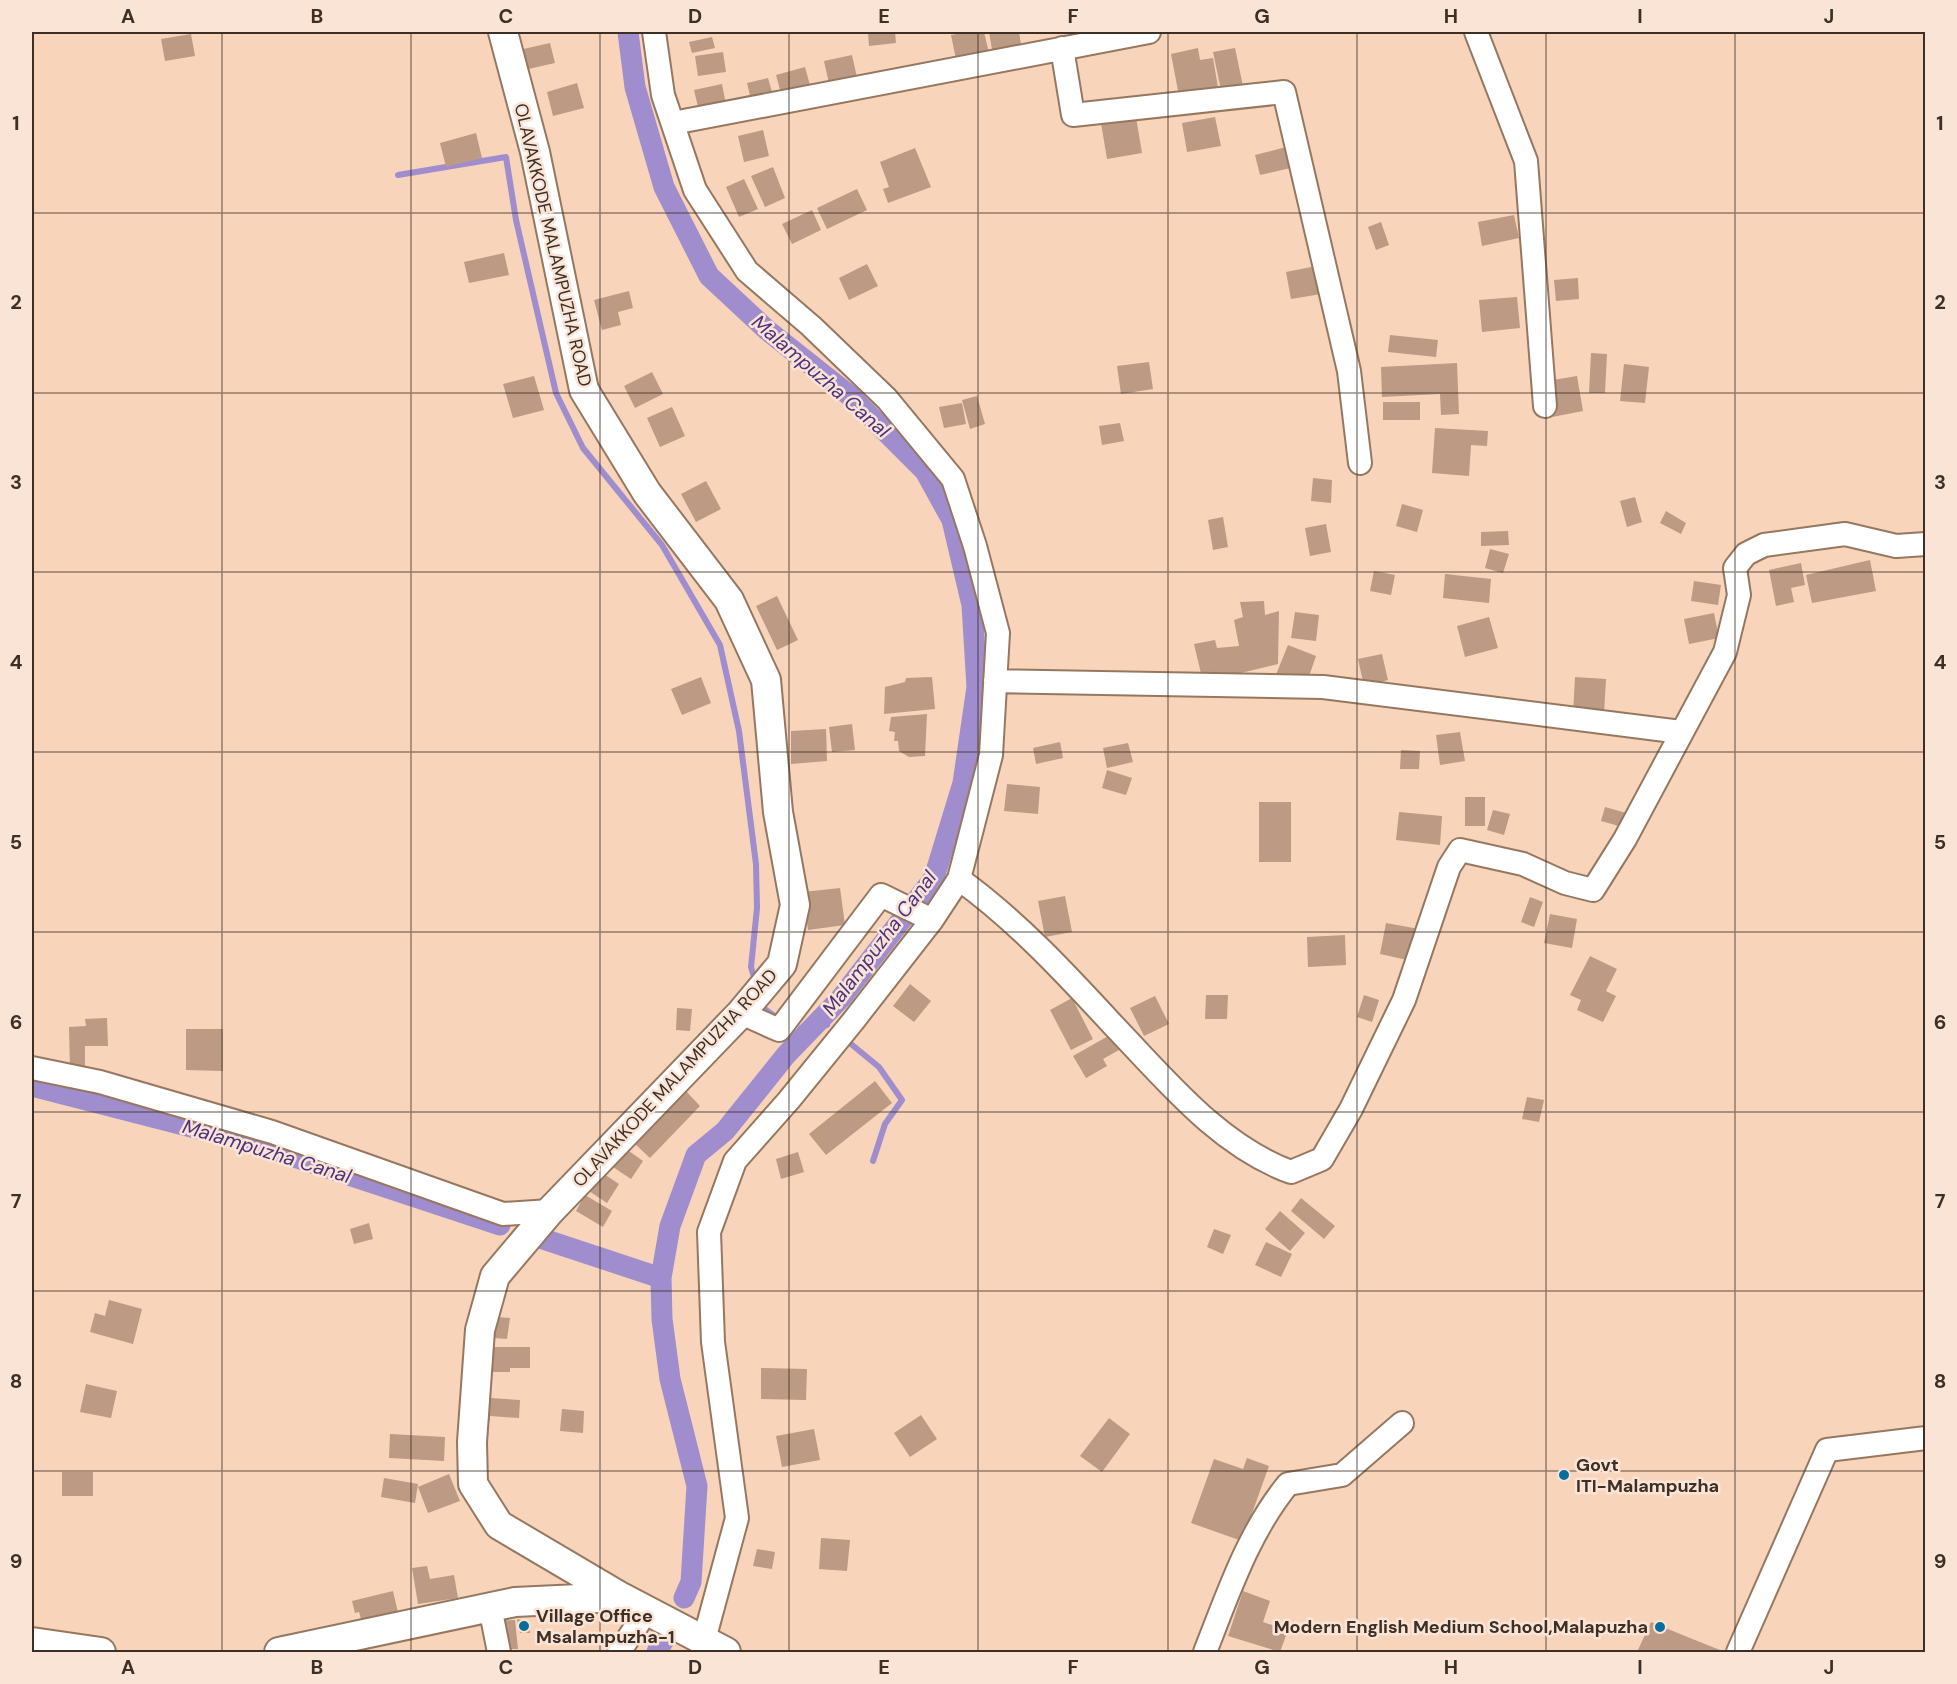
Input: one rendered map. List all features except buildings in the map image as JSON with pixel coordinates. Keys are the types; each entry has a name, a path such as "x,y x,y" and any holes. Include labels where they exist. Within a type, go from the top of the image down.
{"main road":[{"name":"OLAVAKKODE MALAMPUZHA ROAD","path":"503,32 535,152 584,390 647,493 729,600 766,680 778,812 795,905 782,964 741,1013 550,1211 495,1276 480,1330 472,1442 473,1484 499,1525 621,1597 648,1609 715,1646"},
{"path":"279,1653 515,1602 621,1597"},
{"path":"32,1642 101,1653"}],"street":[{"path":"654,32 663,95 695,190 747,271 811,326 887,399 953,479 975,546 998,633 991,755 959,879 932,920 789,1100 735,1161 709,1233 713,1342 737,1518 715,1646"},
{"path":"673,123 1149,32"},
{"path":"1476,32 1526,161 1545,406"},
{"path":"1062,48 1073,115 1284,92 1350,371 1360,463"},
{"path":"959,879 988,900 1046,956 1169,1085 1227,1136 1268,1164 1291,1172 1322,1159 1352,1109 1404,1000 1449,867 1460,850 1523,864 1565,883 1593,890 1625,839 1725,652 1739,595 1735,568 1746,554 1764,545 1845,534 1896,546 1926,543"},
{"path":"995,681 1323,687 1681,732"},
{"path":"741,1013 778,1030 880,895 932,920"},
{"path":"32,1068 100,1082 272,1132 503,1214 550,1211"},
{"path":"1205,1653 1238,1568 1276,1499 1288,1484 1342,1475 1402,1423"},
{"path":"1737,1653 1827,1450 1926,1438"},
{"path":"490,1607 499,1653"},
{"path":"619,1653 648,1609"}],"waterway":[{"name":"Malampuzha Canal","path":"628,32 635,87 664,187 709,276 767,330 849,395 925,471 952,520 972,605 977,687 963,783 934,878 841,998 786,1055 725,1131 696,1155 670,1226 661,1278 662,1319 670,1379 697,1486 691,1582 684,1598"},
{"path":"398,175 506,157 516,220 556,393 583,448 662,545 720,645 739,731 756,864 757,908 751,967 753,974"},
{"path":"763,1008 776,1017"},
{"path":"801,1028 816,1034 825,1023 827,1025"},
{"path":"851,1044 879,1067 902,1100 885,1124 873,1161"},
{"name":"Malampuzha Canal","path":"32,1086 246,1141 500,1225"},
{"name":"Malampuzha Canal","path":"540,1238 661,1278"},
{"name":"Malampuzha Canal","path":"657,1652 665,1638"}],"place":[{"name":"Govt ITI-Malampuzha","path":"1564,1475"},
{"name":"Village Office Msalampuzha-1","path":"524,1626"},
{"name":"Modern English Medium School,Malapuzha","path":"1660,1627"}]}
